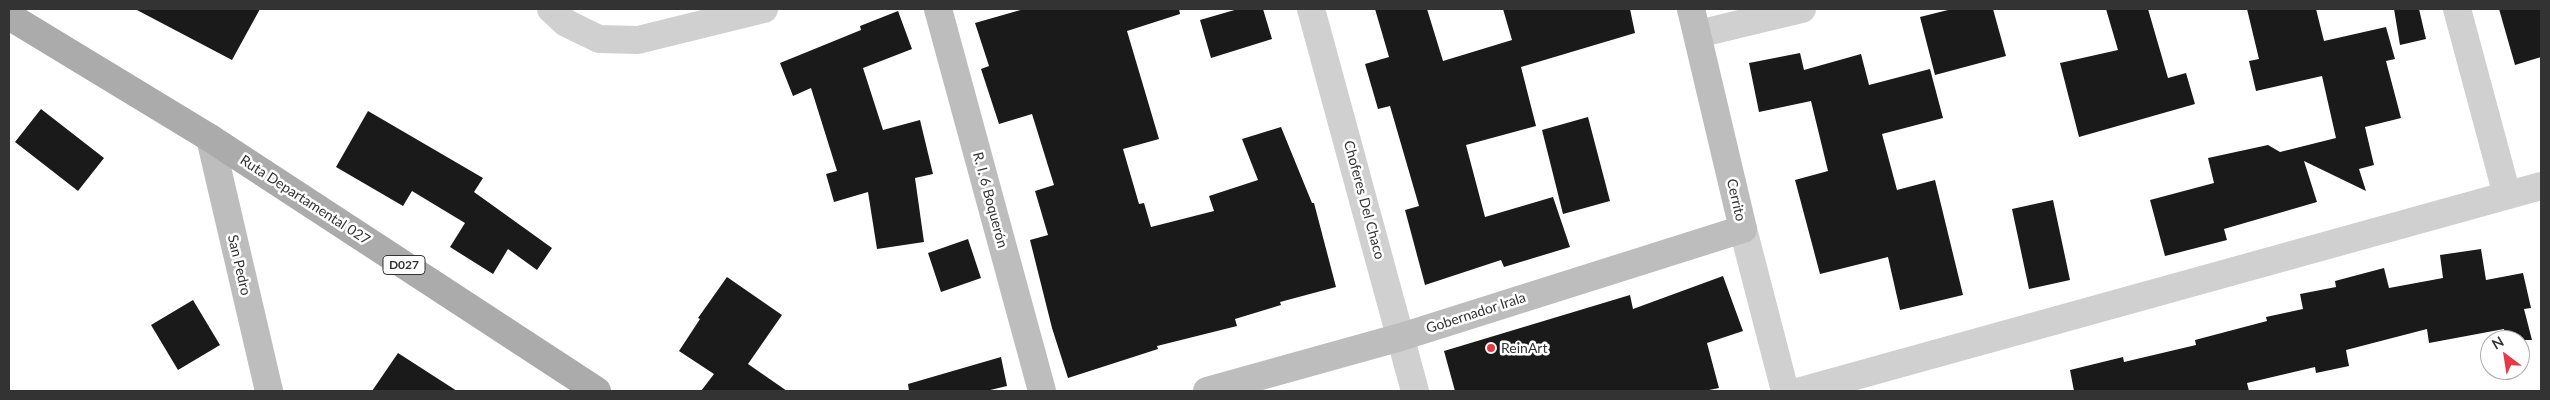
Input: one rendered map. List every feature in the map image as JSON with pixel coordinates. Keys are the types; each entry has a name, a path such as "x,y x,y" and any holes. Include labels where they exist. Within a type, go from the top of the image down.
{"main road":[{"name":"Ruta Departamental 027","path":"9,16 210,138 598,391"}],"street":[{"path":"551,9 566,23 599,39 638,40 764,9"},
{"name":"R. I. 6 Boquerón","path":"938,9 1042,391"},
{"name":"Choferes Del Chaco","path":"1311,9 1415,391"},
{"path":"1694,21 1802,9"},
{"path":"2457,9 2507,195"},
{"name":"Cerrito","path":"1694,21 1743,229 1784,391"},
{"name":"San Pedro","path":"210,138 269,391"},
{"path":"1801,391 2541,186"},
{"name":"Gobernador Irala","path":"1207,391 1401,337 1743,229"}],"building":[{"path":"135,9 260,9 232,60"},
{"path":"1024,9 1179,9 1180,14 1127,31 1159,139 1123,149 1139,204 1144,203 1151,227 1214,211 1209,196 1258,180 1242,139 1281,127 1312,203 1314,203 1336,287 1280,302 1281,305 1235,319 1237,326 1157,346 1158,349 1068,378 1052,328 1030,240 1048,235 1035,191 1054,185 1032,114 999,124 981,69 989,66 975,23"},
{"path":"1238,9 1263,9 1272,39 1211,58 1200,20"},
{"path":"1375,9 1427,9 1443,61 1512,40 1503,9 1630,9 1635,33 1521,67 1536,126 1466,145 1485,217 1553,197 1570,247 1504,267 1501,260 1425,285 1405,210 1419,206 1390,106 1378,109 1365,64 1389,57"},
{"path":"1952,9 1993,9 2006,56 1935,75 1920,17"},
{"path":"2106,9 2148,9 2168,78 2186,73 2195,104 2079,137 2060,63 2118,50"},
{"path":"2247,9 2316,9 2324,41 2386,27 2395,59 2386,61 2401,118 2365,127 2374,165 2359,169 2366,191 2304,161 2317,202 2224,229 2227,240 2165,256 2150,200 2214,183 2208,158 2268,145 2280,152 2336,138 2322,76 2256,91 2249,61 2259,59"},
{"path":"2394,9 2419,9 2426,39 2400,45"},
{"path":"2499,9 2541,9 2541,57 2515,65"},
{"path":"898,11 912,49 863,68 883,130 920,120 933,174 915,178 924,242 877,249 868,192 834,202 826,174 837,171 811,88 793,96 780,63 861,30 860,26"},
{"path":"1800,53 1804,70 1861,54 1869,85 1930,69 1943,118 1882,134 1897,190 1935,180 1963,295 1900,310 1888,257 1820,274 1795,180 1828,171 1811,101 1759,112 1749,63"},
{"path":"41,109 104,158 78,191 15,142"},
{"path":"368,111 483,178 474,192 552,248 537,270 508,249 493,274 450,247 465,223 412,191 403,206 336,167"},
{"path":"1588,117 1610,201 1563,214 1542,130"},
{"path":"2053,200 2070,280 2029,289 2012,209"},
{"path":"968,239 981,278 941,292 928,253"},
{"path":"2481,249 2486,280 2523,273 2531,308 2524,309 2529,330 2480,330 2480,333 2429,343 2427,329 2346,350 2349,366 2316,373 2315,367 2247,383 2249,391 2074,391 2070,370 2123,357 2124,362 2196,345 2195,340 2267,321 2266,317 2303,309 2300,294 2336,287 2335,281 2384,268 2389,288 2443,278 2440,255"},
{"path":"1723,276 1743,331 1707,343 1719,388 1704,391 1455,391 1444,351 1630,295 1633,309"},
{"path":"727,277 782,315 748,364 787,391 701,391 714,374 679,351 700,319 698,318"},
{"path":"193,300 220,345 178,370 151,325"},
{"path":"398,353 457,391 372,391"},
{"path":"1001,357 1007,386 986,391 909,391 908,384"}],"place":[{"name":"ReinArt","path":"1491,348"}]}
